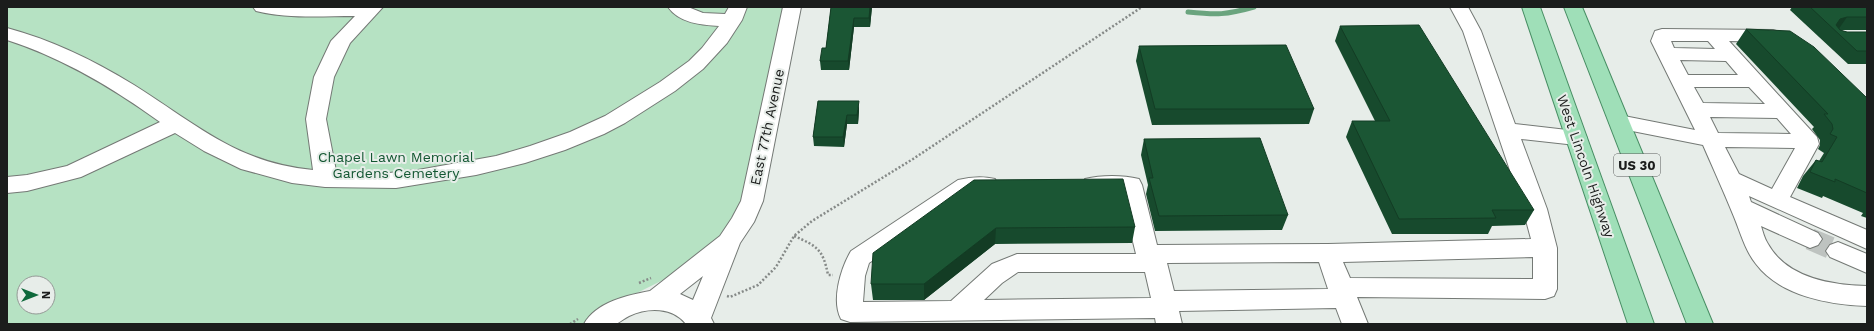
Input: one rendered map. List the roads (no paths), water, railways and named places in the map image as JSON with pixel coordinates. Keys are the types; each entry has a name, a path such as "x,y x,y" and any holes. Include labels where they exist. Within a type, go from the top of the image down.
{"main road":[{"name":"West Lincoln Highway","path":"1531,7 1641,324"},
{"name":"US 30","path":"1573,7 1700,324"}],"street":[{"path":"262,7 288,10 373,8"},
{"path":"676,7 682,13 697,18 735,14"},
{"name":"East 77th Avenue","path":"700,321 729,241 742,222 752,201 792,7"},
{"path":"1005,185 966,186 860,257 852,275 850,312 958,310 1166,311 1342,292 1545,289 1545,248 1535,209 1472,30 1459,7"},
{"path":"325,179 324,160 316,119 324,77 341,41 373,8"},
{"path":"7,34 27,40 79,61 143,100 175,124 234,158 288,175 325,179 402,180 476,169 525,156 598,128 662,91 697,65 719,40 735,14"},
{"path":"1790,41 1770,35 1662,35 1661,40 1730,179 1757,247 1772,265 1786,275 1808,286 1832,293 1867,296"},
{"path":"1713,35 1806,137 1808,144 1777,200"},
{"path":"1668,54 1731,55"},
{"path":"1681,81 1755,81"},
{"path":"1696,110 1782,111"},
{"path":"1619,122 1711,140 1807,141"},
{"path":"7,185 26,183 73,172 175,124"},
{"path":"1507,130 1576,138"},
{"path":"1730,179 1867,240"},
{"path":"1068,185 1131,184 1146,251 1154,259 1166,311"},
{"path":"1742,207 1810,239"},
{"name":"East 77th Avenue","path":"656,300 729,241"},
{"path":"958,310 999,271 1007,266 1018,263 1545,248"},
{"path":"1838,251 1867,264"},
{"path":"1328,253 1355,324"},
{"path":"597,324 610,314 629,304 656,300 681,305 691,311 700,321"}],"waterway":[{"path":"1188,12 1221,14 1254,7"}],"tunnel":[{"path":"1810,239 1838,251"}],"park label":[{"name":"Chapel Lawn Memorial Gardens Cemetery","path":"396,166"}]}
